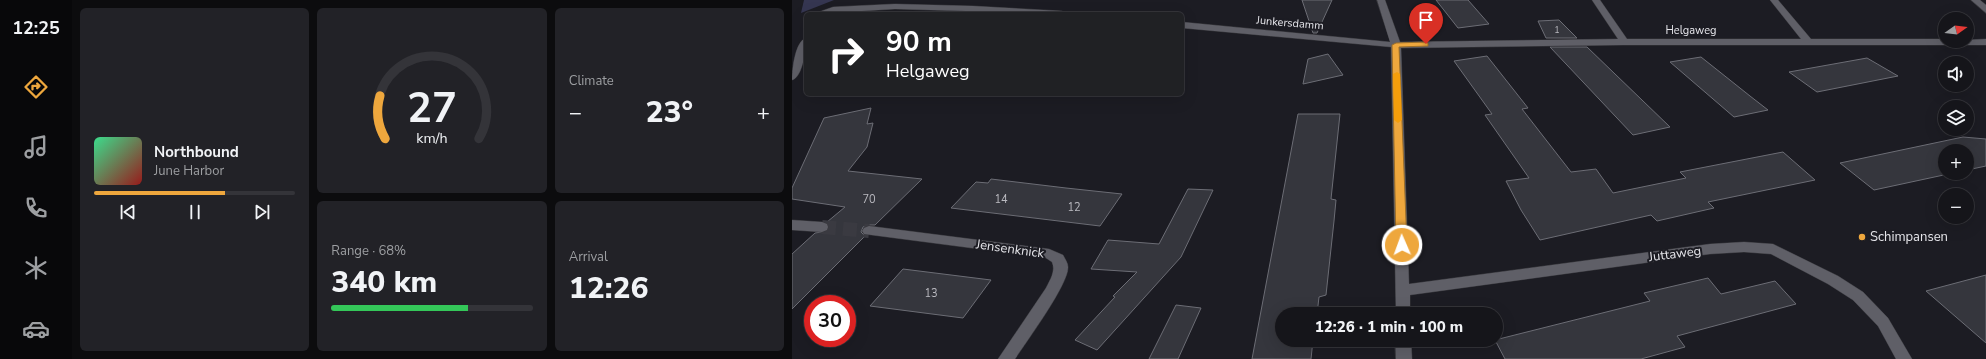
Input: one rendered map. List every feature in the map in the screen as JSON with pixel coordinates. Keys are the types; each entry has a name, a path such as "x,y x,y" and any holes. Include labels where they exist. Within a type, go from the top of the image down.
{"street":[{"path":"1381,0 1396,45 1403,307"},
{"path":"1596,0 1624,42"},
{"path":"1774,0 1809,43"},
{"path":"1975,0 1986,10"},
{"path":"820,12 847,4 879,1 934,2 1041,12"},
{"name":"Junkersdamm","path":"1184,25 1396,45"},
{"name":"Helgaweg","path":"1396,45 1624,42 1986,42"},
{"path":"792,48 804,43"},
{"path":"792,77 804,46"},
{"path":"792,225 822,227"},
{"name":"Jensenknick","path":"869,231 1025,250 1049,254 1058,259 1061,267 1057,281 1006,359"},
{"name":"Juttaweg","path":"1403,290 1710,249 1744,248 1773,250 1826,276 1858,296 1883,322 1904,359"},
{"path":"1403,347 1404,359"}],"shaded area":[{"path":"804,0 834,0 801,13"}],"building":[{"path":"1302,0 1332,0 1317,33 1313,33"},
{"path":"1436,0 1468,0 1489,24 1458,28"},
{"path":"1559,20 1577,38 1546,38 1538,21"},
{"path":"1550,47 1587,47 1670,127 1633,135"},
{"path":"1328,54 1343,75 1303,84 1308,59"},
{"path":"1487,56 1528,108 1522,109 1571,172 1596,169 1613,193 1686,178 1680,172 1783,152 1815,180 1708,202 1714,208 1657,221 1651,215 1540,240 1521,210 1506,181 1529,178 1485,115 1492,114 1454,61"},
{"path":"1701,57 1768,110 1734,117 1670,62"},
{"path":"1867,58 1898,76 1817,92 1789,72"},
{"path":"871,108 867,124 873,123 867,147 848,171 922,179 875,225 863,227 861,232 865,236 806,295 804,295 804,297 792,309 792,254 815,233 828,231 829,227 827,222 845,207 792,199 792,188 824,118"},
{"path":"1298,114 1340,114 1331,199 1336,200 1326,295 1319,297 1318,307 1275,307 1275,347 1312,347 1311,359 1252,359"},
{"path":"1963,137 1986,139 1986,166 1974,169 1974,144 1938,144 1938,176 1874,190 1840,163"},
{"path":"991,179 1122,194 1100,226 951,208 976,182 988,183"},
{"path":"1188,189 1213,190 1181,257 1097,350 1075,340 1115,297 1113,296 1137,272 1091,269 1108,240 1159,244"},
{"path":"903,269 991,280 963,318 870,306"},
{"path":"1986,275 1986,343 1926,291"},
{"path":"1708,278 1721,294 1775,281 1796,304 1677,336 1685,347 1641,359 1505,359 1499,347 1503,347 1503,338 1650,301 1644,293"},
{"path":"1176,305 1201,308 1178,359 1149,359"}],"tunnel":[{"path":"822,227 869,231"}],"slow traffic":[{"path":"1397,74 1398,120"}],"place":[{"name":"Schimpansen","path":"1862,237"}],"route":[{"path":"1402,245 1396,45 1426,44"}]}
